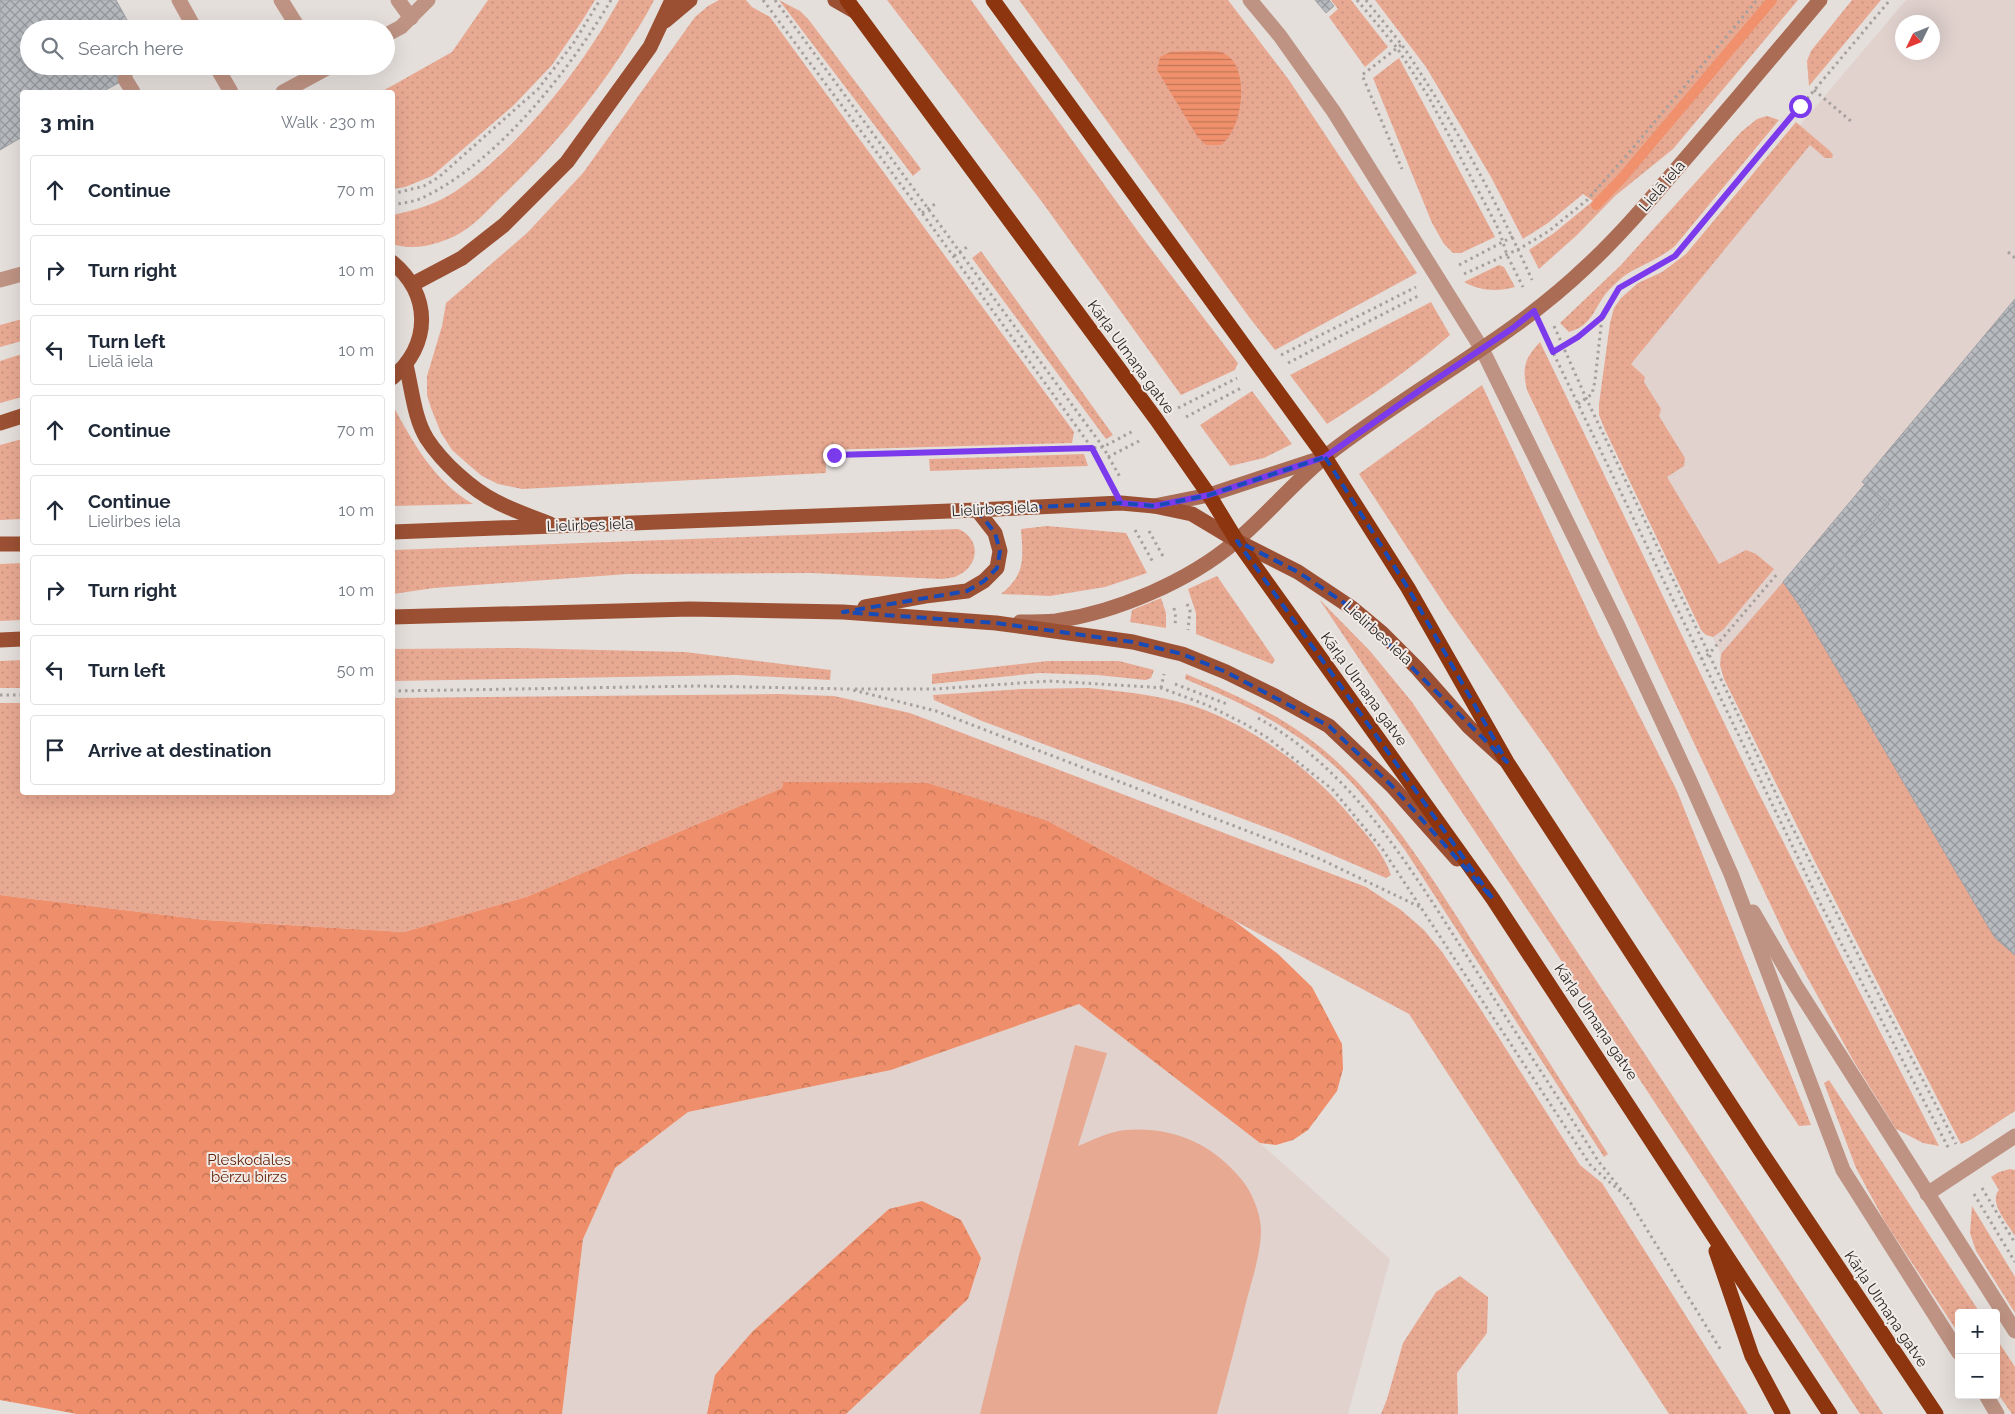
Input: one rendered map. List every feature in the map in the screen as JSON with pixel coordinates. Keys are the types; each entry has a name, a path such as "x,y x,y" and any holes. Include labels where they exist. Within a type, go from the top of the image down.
{"highway":[{"name":"Kārļa Ulmaņa gatve","path":"994,0 1267,374 1325,457 1408,588 1508,762 1760,1150 1936,1414"},
{"name":"Kārļa Ulmaņa gatve","path":"851,6 1162,429 1209,495 1237,541 1493,899 1629,1104 1830,1414"},
{"path":"1709,1230 1752,1356 1783,1414"}],"main road":[{"path":"413,284 462,258 504,225 567,162 650,47 664,22 672,0"},
{"path":"664,22 690,0"},
{"path":"835,0 851,6"},
{"path":"395,264 403,270 413,284 420,300 422,317 421,334 416,351 406,365 395,375"},
{"path":"406,365 416,410 426,438 444,461 467,482 496,502 556,526"},
{"path":"0,423 20,417"},
{"name":"Lielirbes iela","path":"395,532 1121,503 1154,506 1192,514 1237,541 1298,572 1352,608 1382,633 1417,668 1469,728 1508,762"},
{"path":"843,612 925,596 967,591 984,582 996,568 1000,551 994,533 977,510"},
{"path":"0,544 20,544"},
{"path":"395,617 690,610 843,612 996,623 1132,642 1182,654 1226,672 1275,696 1328,726 1392,786 1493,899"},
{"path":"0,640 20,638"}],"street":[{"path":"179,0 190,20"},
{"path":"282,0 294,20"},
{"path":"398,0 411,18"},
{"path":"395,30 411,18 428,0"},
{"path":"1250,0 1280,36 1334,112 1482,349 1689,778 1731,874 1843,1170 1955,1347"},
{"name":"Lielā iela","path":"1325,457 1482,349 1538,308 1587,267 1651,199 1820,0"},
{"path":"221,75 230,90"},
{"path":"286,90 313,75"},
{"path":"0,280 20,275"},
{"path":"1154,506 1209,495 1325,457"},
{"path":"996,623 1056,621 1105,609 1166,586 1191,574 1209,563 1237,541 1325,457"},
{"path":"1731,874 1796,986 2015,1331"},
{"path":"1927,1194 2015,1136"},
{"path":"1988,1399 1997,1414"}],"path":[{"path":"395,193 424,186 439,177 538,89 573,44 600,0"},
{"path":"395,204 421,198 447,184 494,147 537,104 555,82 574,58 611,0"},
{"path":"763,0 954,256 1092,448 1166,586 1176,619 1160,688"},
{"path":"774,0 1103,447 834,455"},
{"path":"1357,0 1397,48 1428,96 1504,242 1507,254 1562,346 1793,830 1968,1166 2015,1243"},
{"path":"1366,0 1412,60 1478,169 1514,236 1553,352 1820,903 1947,1146"},
{"path":"1439,280 1519,249 1549,231 1586,200 1627,155 1757,0"},
{"path":"1553,352 1578,337 1602,317 1619,288 1675,256 1890,0"},
{"path":"1362,75 1401,45"},
{"path":"1814,90 1852,122"},
{"path":"922,213 938,202"},
{"path":"1108,457 1267,374 1439,280 1514,236"},
{"path":"954,256 970,245"},
{"path":"2008,252 2015,258"},
{"path":"1578,404 1592,394 1602,317"},
{"path":"1701,659 1708,654 1778,573"},
{"path":"395,691 700,686 935,689 1049,681 1160,688 1206,705 1245,724 1268,738 1333,790 1359,820 1383,850 1591,1166 1628,1198"},
{"path":"1175,684 1228,704"},
{"path":"849,689 936,711 1320,859 1420,907"},
{"path":"0,695 20,695"},
{"path":"1252,716 1292,741 1329,770 1378,825 1445,923 1600,1162 1628,1198 1724,1356"},
{"path":"1976,1198 2015,1262"}],"highlighted area":[{"path":"1325,457 1408,588 1507,762 1352,608 1298,572 1237,541 1493,899 1392,786 1329,726 1226,672 1182,654 1133,642 996,623 843,612 967,591 984,581 997,568 1000,551 995,533 977,510 1121,503 1154,506 1209,495"}],"shaded area":[{"path":"488,0 595,0 552,65 514,105 432,176 405,187 395,189 395,90 385,90 452,52"},
{"path":"619,0 654,0 643,21 594,94 534,164 480,218 462,232 440,242 416,247 395,244 395,214 441,200 480,173 526,129 548,104 568,79"},
{"path":"719,0 746,0 752,7 770,17 1074,432 1072,443 825,450 826,473 522,489 498,484 482,476 452,450 441,433 427,395 427,376 442,326 446,303 527,233 583,173 695,17"},
{"path":"779,0 800,11 809,20 921,169 913,176"},
{"path":"887,0 971,0 1142,237 1238,363 1235,370 1181,395 1042,202"},
{"path":"1019,0 1228,0 1289,80 1417,273 1275,350 1249,317"},
{"path":"1331,0 1351,0 1388,47 1365,67 1329,17 1338,9"},
{"path":"1375,0 1798,0 1673,149 1615,196 1577,235 1539,269 1529,250 1554,233 1593,201 1583,194 1548,223 1523,239 1491,177 1426,67"},
{"path":"1852,0 1881,0 1809,86 1807,61 1811,51"},
{"path":"1906,0 2015,0 2015,1089 1721,654 1599,415 1599,404 1655,296"},
{"path":"1170,52 1220,52 1229,56 1235,64 1241,85 1240,108 1233,130 1221,145 1206,145 1197,136 1157,70 1160,57"},
{"path":"1399,58 1495,237 1461,253 1453,253 1444,244 1432,223 1373,78"},
{"path":"1767,116 1779,120 1675,246 1660,257 1623,277 1605,294 1589,319 1578,329 1569,332 1560,323 1621,265 1741,132 1757,119"},
{"path":"1796,122 1830,151 1833,155 1832,158 1825,158 1810,145 1631,364 1645,377 1644,382 1661,409 1659,416 1685,458 1684,466 1667,477 1719,564 1746,550 1756,554 1774,569 1723,630 1713,637 1706,635 1701,630 1599,415 1610,323 1614,308 1621,298 1638,283 1662,272 1686,254"},
{"path":"981,251 1113,435 1106,439 972,258"},
{"path":"1499,265 1504,267 1515,287 1489,290 1464,282"},
{"path":"1431,302 1450,335 1390,382 1327,424 1290,375"},
{"path":"20,320 20,342 0,347 0,325"},
{"path":"1540,342 1747,770 1939,1146 1923,1143 1896,1129 1853,1060 1790,946 1527,390 1526,364"},
{"path":"20,355 20,398 0,403 0,361"},
{"path":"1482,385 1599,635 1677,791 1811,1125 1799,1126 1549,752 1448,610 1359,474"},
{"path":"1252,391 1292,444 1264,458 1230,466 1200,425"},
{"path":"395,410 426,461 459,495 473,504 395,506"},
{"path":"20,440 20,519 0,520 0,445"},
{"path":"1084,454 1088,466 930,471 929,459"},
{"path":"1047,526 1126,533 1147,573 1105,587 1050,596 1001,594 1009,587 1019,572 1022,557 1021,529"},
{"path":"958,529 966,533 971,539 975,552 970,566 965,571 955,577 942,579 811,573 628,574 434,588 395,594 395,550"},
{"path":"20,563 20,620 0,621 0,564"},
{"path":"1217,576 1275,660 1272,664 1196,634 1196,613 1188,589"},
{"path":"1783,582 1800,606 1995,938 2015,955 2015,1111 1961,1144 1814,860 1724,679 1720,665 1721,654"},
{"path":"1161,598 1166,613 1166,628 1130,622 1132,610"},
{"path":"1319,599 1370,651 1412,702 1883,1414 1860,1414 1549,942"},
{"path":"517,648 685,652 831,670 830,680 737,675 395,681 395,649"},
{"path":"20,660 20,688 0,688 0,661"},
{"path":"1048,661 1119,661 1154,670 1151,678 1146,680 1097,675 1039,673 932,684 932,674"},
{"path":"1186,674 1244,700 1282,720 1317,744 1333,758 1374,801 1394,824 1429,874 1608,1154 1604,1157 1405,850 1350,781 1294,734 1252,710 1185,679"},
{"path":"1089,688 1148,695 1191,705 1226,719 1267,742 1304,770 1338,802 1375,846 1391,875 1386,878 1286,835 982,721 934,700 933,695 1020,689"},
{"path":"778,694 834,696 910,713 1366,887 1401,910 1424,930 1442,952 1580,1165 1602,1183 1748,1414 1669,1414 1409,1014 1048,821 783,782 782,788 526,897 404,932 206,920 0,895 0,703 20,703 20,795 395,795 395,698"},
{"path":"1079,1004 1260,1143 1390,1259 1348,1414 562,1414 583,1239 615,1168 688,1112 891,1070"},
{"path":"1075,1045 1107,1053 1078,1146 1107,1134 1125,1130 1142,1129 1175,1134 1204,1147 1218,1156 1242,1180 1255,1203 1261,1229 1258,1257 1217,1414 980,1414 1020,1251"},
{"path":"1829,1080 1977,1309 1955,1309 1955,1328 1885,1222 1856,1168 1824,1083"},
{"path":"2010,1169 2015,1170 2015,1236 1997,1207 1996,1195 1999,1190 1991,1177 1999,1172"},
{"path":"1972,1206 2015,1277 2015,1313 1976,1251 1970,1233"},
{"path":"1460,1276 1488,1297 1487,1333 1457,1373 1458,1414 1381,1414 1403,1343 1436,1292"},
{"path":"2000,1344 2015,1367 2015,1414 2012,1414 2000,1397"}],"green space":[{"name":"Pleskodāles bērzu birzs","path":"783,782 927,783 1048,821 1233,920 1278,954 1312,987 1342,1044 1343,1069 1337,1091 1308,1130 1293,1140 1276,1145 1260,1143 1079,1004 891,1070 688,1112 615,1168 583,1239 562,1414 77,1414 0,1400 0,895 206,920 404,932 526,897 782,788"},
{"path":"922,1201 961,1220 981,1258 968,1299 846,1414 707,1414 715,1375 752,1332 889,1209"}],"building":[{"path":"0,0 116,0 127,20 20,20 20,75 133,75 106,90 20,90 20,138 0,150"},
{"path":"1315,0 1329,0 1334,6 1326,13"},
{"path":"2015,299 2015,955 1995,938 1800,606 1889,504 1862,482"},
{"path":"1865,484 1889,504 1800,606 1783,582"}],"waterway":[{"path":"1596,205 1622,178 1772,0"}],"route":[{"path":"834,455 1092,448 1121,503 1154,506 1209,495 1325,457 1513,328 1534,311 1553,352 1578,337 1602,317 1619,288 1675,256 1800,106"}]}
